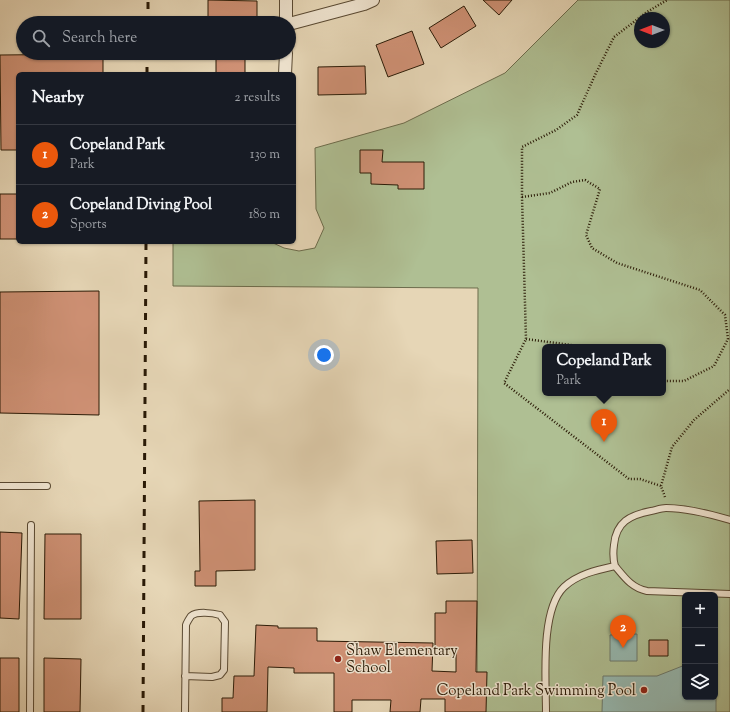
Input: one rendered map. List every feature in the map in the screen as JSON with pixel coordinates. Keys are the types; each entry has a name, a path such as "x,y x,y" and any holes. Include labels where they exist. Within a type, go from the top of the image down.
{"street":[{"path":"286,0 286,16"},
{"path":"296,22 364,4 373,0"},
{"path":"286,60 286,72"}],"lane":[{"path":"0,486 47,486"},
{"path":"730,520 684,510 665,508 644,512 625,520 619,527 616,534 613,553 615,566 632,585 638,589 730,594"},
{"path":"30,712 31,525"},
{"path":"546,712 547,635 554,602 560,592 570,582 585,574 615,566"},
{"path":"185,676 212,677 220,675 224,670 225,622 220,615 214,613 192,616 186,625 185,676 185,712"}],"path":[{"path":"661,486 640,479 629,479 504,383 526,339 522,147 556,130 577,115 614,37 647,12 667,0"},
{"path":"522,197 550,193 572,182 585,180 600,189 586,235 592,248 617,263 700,290 724,315 728,338 714,366 684,381 666,381"},
{"path":"526,339 564,344"},
{"path":"670,509 661,486 672,447 694,420 730,390"}],"green space":[{"path":"578,0 730,0 730,712 477,712 478,288 173,286 173,244 275,244 284,248 299,251 315,248 324,228 316,209 315,148 404,123 505,73"}],"water":[{"path":"637,634 637,661 610,661 610,635"},
{"name":"Copeland Park Swimming Pool","path":"682,666 682,700 716,700 716,712 602,712 603,676 657,676"}],"building":[{"path":"208,0 257,1 257,16 208,16"},
{"path":"483,0 512,0 499,15"},
{"path":"464,6 476,26 441,48 429,28"},
{"path":"412,31 424,64 388,77 376,45"},
{"path":"0,55 16,55 16,60 103,60 103,72 16,72 16,150 1,150"},
{"path":"216,60 245,60 245,72 216,72"},
{"path":"365,66 366,94 318,95 318,67"},
{"path":"360,150 383,150 382,162 424,162 424,189 398,189 398,185 371,184 371,173 360,173"},
{"path":"0,194 16,194 16,239 0,239"},
{"path":"99,291 99,415 0,413 0,292"},
{"path":"255,500 255,570 216,571 216,586 195,586 195,571 200,571 199,501"},
{"path":"0,532 22,533 19,619 0,618"},
{"path":"45,534 81,534 81,619 44,619"},
{"path":"472,540 473,573 437,574 436,541"},
{"path":"446,601 477,601 476,672 487,672 486,712 445,712 445,699 421,699 420,712 390,712 391,700 352,700 352,712 334,712 334,673 294,673 294,668 268,667 267,712 222,712 222,698 233,698 234,676 254,676 256,625 278,626 278,628 317,628 317,641 433,643 432,671 456,672 456,648 435,648 435,613 446,613"},
{"path":"649,640 668,640 668,656 649,656"},
{"path":"0,658 19,658 19,712 0,712"},
{"path":"44,658 81,659 80,712 44,712"}],"railway":[{"path":"148,0 148,16"},
{"path":"147,60 147,72"},
{"path":"143,712 146,244"}],"place":[{"name":"Copeland Park","path":"604,442"},
{"name":"Copeland Diving Pool","path":"623,648"},
{"name":"Shaw Elementary School","path":"338,659"},
{"name":"Copeland Park Swimming Pool","path":"644,690"}]}
